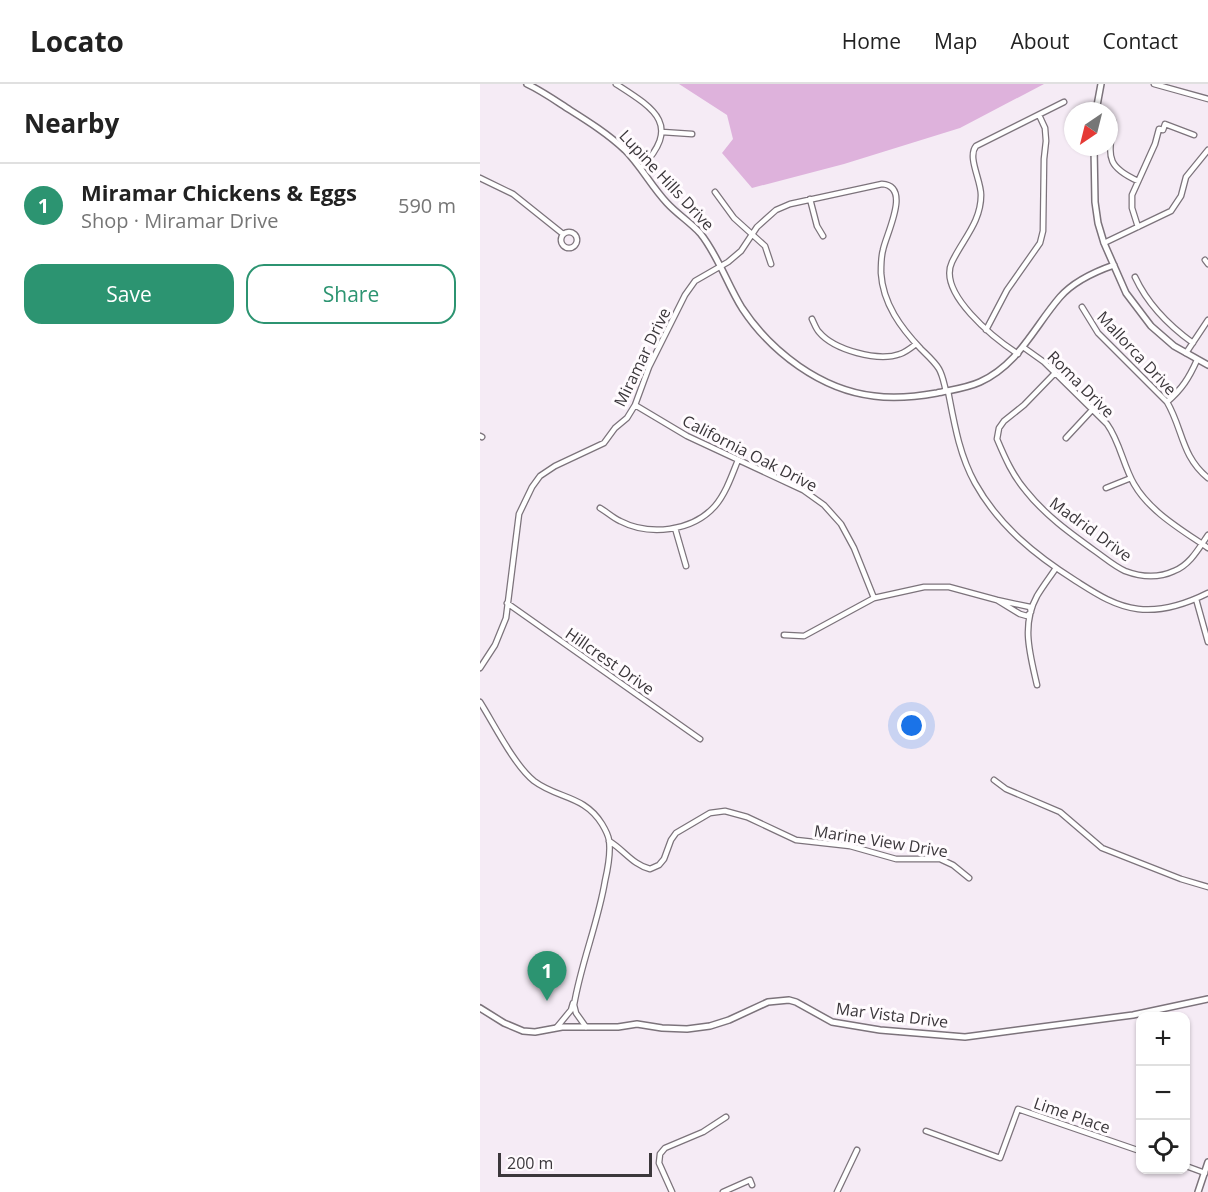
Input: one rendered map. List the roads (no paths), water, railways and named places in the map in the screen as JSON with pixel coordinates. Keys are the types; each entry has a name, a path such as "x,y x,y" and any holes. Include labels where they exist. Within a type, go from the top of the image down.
{"street":[{"name":"Lupine Hills Drive","path":"527,84 605,133 626,150 656,191 673,210 701,234 742,307 758,329 779,350 816,377 849,391 872,396 913,397 979,382 1003,369 1018,354 1060,296 1079,281 1114,265"},
{"path":"616,84 651,108 659,119 662,132 658,146 641,168"},
{"path":"1098,102 1101,84"},
{"path":"1154,84 1208,99"},
{"path":"1018,354 986,330 954,292 949,272 978,214 981,194 978,174 972,158 973,150 976,146 1064,102"},
{"path":"986,330 1007,290 1040,243 1043,231 1046,141 1045,128 1039,115"},
{"path":"1138,227 1132,208 1132,195 1155,144 1159,129 1163,130 1165,124 1194,135"},
{"path":"662,132 692,134"},
{"path":"1104,243 1164,215 1175,206 1181,196 1186,177 1208,150"},
{"path":"1094,156 1095,202 1104,243 1133,303 1151,326 1186,353 1208,365"},
{"path":"1111,156 1116,168 1138,181"},
{"path":"480,178 513,194 563,234"},
{"name":"Miramar Drive","path":"480,668 495,645 503,627 519,514 532,487 540,476 555,466 604,443 615,428 627,418 635,405 649,367 685,295 695,281 741,252 757,227 776,210 810,199 882,184 892,186 896,192 896,206 882,253 881,274 889,307 897,322 916,344"},
{"path":"715,192 734,218 765,246 771,264"},
{"path":"810,199 817,226 823,236"},
{"path":"1135,277 1152,306 1173,328 1193,343"},
{"name":"Mallorca Drive","path":"1082,307 1098,333 1167,402 1173,412 1188,455 1208,478"},
{"path":"813,319 819,333 834,343 866,355 888,357 900,354 916,344 939,368 965,462 976,484 997,516 1014,535 1056,568 1103,598 1128,607 1153,610 1173,608 1208,593"},
{"path":"1186,353 1208,322"},
{"name":"Roma Drive","path":"1023,347 1044,362 1115,436 1131,478 1153,509 1208,548"},
{"path":"1167,402 1181,390 1197,360"},
{"name":"Madrid Drive","path":"1055,373 1024,405 1004,421 997,435 1009,467 1025,490 1065,529 1116,566 1141,575 1156,576 1174,572 1185,566 1208,535"},
{"name":"California Oak Drive","path":"635,405 687,436 803,490 824,506 842,524 874,598"},
{"path":"1066,438 1092,410"},
{"path":"600,508 620,521 647,529 675,528 693,522 715,506 738,460"},
{"path":"1106,488 1131,478"},
{"path":"675,528 686,566"},
{"path":"1029,614 1056,568"},
{"path":"784,634 804,636 874,598 924,587 949,587 1030,607 1027,629 1028,644 1037,684"},
{"path":"1196,599 1208,642"},
{"path":"997,600 1020,614 1029,614"},
{"name":"Hillcrest Drive","path":"507,603 700,739"},
{"path":"480,702 520,765 533,780 546,789 576,800 589,808 607,832 608,864 602,902 571,1010 556,1027"},
{"path":"994,780 1006,789 1060,812 1102,848 1181,879 1208,887"},
{"name":"Marine View Drive","path":"609,841 639,866 650,869 659,865 664,859 676,833 710,813 725,812 747,817 796,840 850,846 896,859 940,859 953,865 969,878"},
{"path":"575,996 576,1012 586,1027"},
{"name":"Mar Vista Drive","path":"480,1008 504,1023 523,1031 535,1032 556,1027 618,1027 637,1024 687,1029 710,1026 768,1002 789,1000 832,1023 880,1030 965,1037 1133,1015 1208,999"},
{"name":"Lime Place","path":"926,1131 1000,1158 1018,1109 1136,1150"},
{"path":"672,1192 659,1163 660,1154 665,1148 714,1126 726,1117"},
{"path":"837,1192 857,1150"},
{"path":"1198,1192 1208,1162"},
{"path":"1190,1168 1204,1173"},
{"path":"723,1192 750,1180 752,1185"}],"place":[{"name":"Miramar Chickens & Eggs","path":"547,1001"}]}
